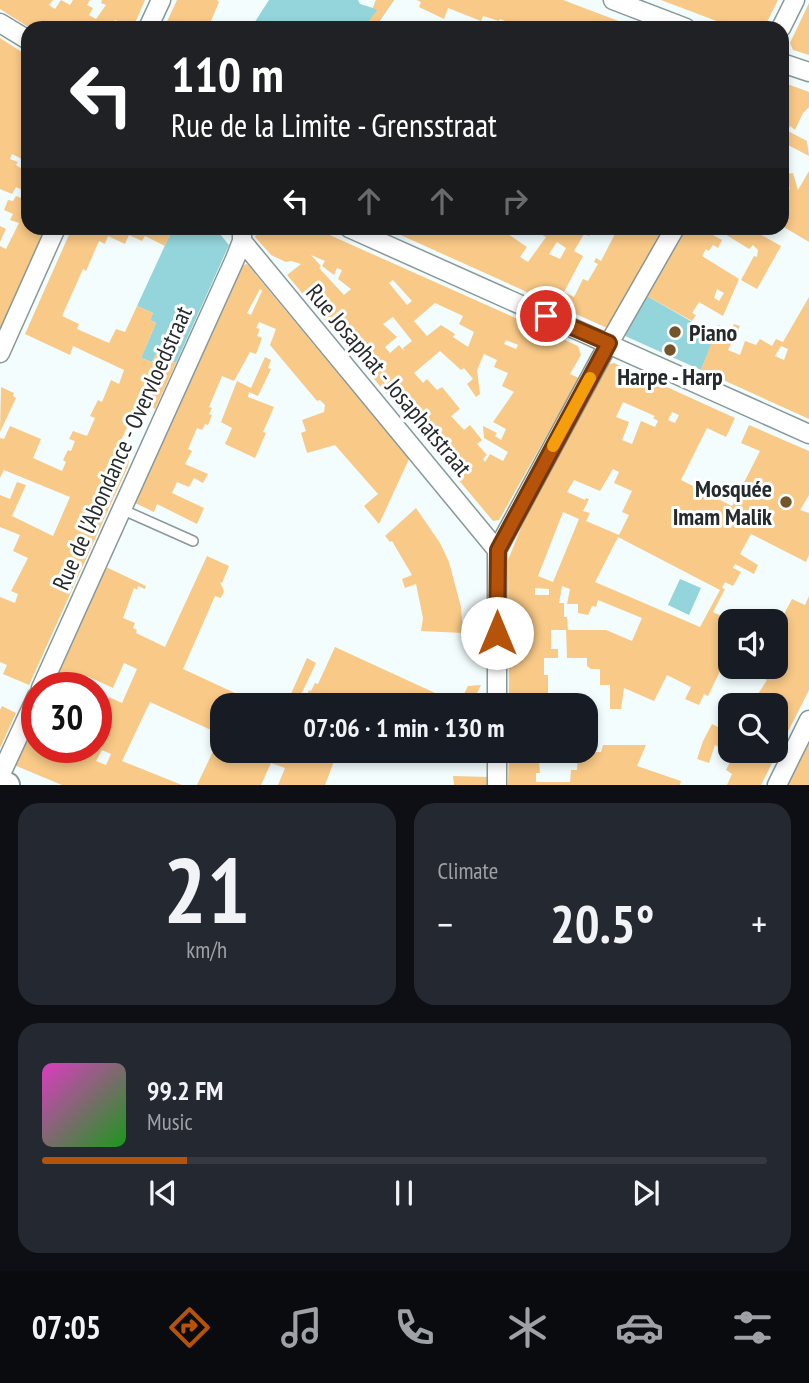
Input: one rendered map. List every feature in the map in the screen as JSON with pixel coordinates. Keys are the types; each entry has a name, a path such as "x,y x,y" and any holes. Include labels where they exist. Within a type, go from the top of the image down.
{"street":[{"path":"151,21 160,0"},
{"path":"613,0 668,21"},
{"path":"784,21 795,0"},
{"path":"0,23 21,36"},
{"path":"789,65 809,72"},
{"path":"0,353 53,235"},
{"name":"Rue de l'Abondance - Overvloedstraat","path":"48,672 242,235"},
{"name":"Rue Josaphat - Josaphatstraat","path":"243,235 498,550"},
{"path":"365,235 809,434"},
{"path":"497,693 498,550 609,343 671,235"},
{"path":"776,785 809,720"},
{"path":"7,785 0,779 21,732"},
{"path":"497,763 498,785"}],"lane":[{"path":"121,509 193,541"}],"shaded area":[{"path":"269,0 358,0 360,4 373,8 376,0 394,0 380,21 256,21"},
{"path":"170,235 221,235 229,245 176,363 156,354 152,362 141,358 156,323 150,320 153,313 137,306"},
{"path":"647,296 715,335 701,370 625,336"},
{"path":"680,579 701,588 689,615 668,605"}],"building":[{"path":"0,0 53,0 49,5 55,9 61,0 70,5 73,0 90,0 87,5 93,8 89,15 96,19 106,5 101,3 102,0 145,0 136,21 21,22 0,9"},
{"path":"177,0 219,2 211,21 167,21"},
{"path":"376,0 394,0 379,21 369,21 377,10 373,8"},
{"path":"417,0 563,0 618,21 499,21 483,16 481,21 448,8 444,19 419,7 421,2"},
{"path":"661,0 778,0 768,21 716,21"},
{"path":"809,3 809,55 793,50 790,43"},
{"path":"0,38 21,52 21,158 12,154 10,159 18,162 16,165 21,168 21,189 16,187 12,194 0,189"},
{"path":"789,85 809,92 809,107 795,130 790,126 789,128"},
{"path":"789,132 807,141 809,156 789,146"},
{"path":"809,171 809,242 789,230 789,174 793,173 798,190"},
{"path":"16,196 21,198 21,235 43,235 0,331 0,246 6,249 19,223 10,220 13,214 4,210 8,200 13,201"},
{"path":"0,226 6,229 0,242"},
{"path":"69,235 129,235 125,244 108,236 105,244 99,241 62,316 79,324 77,329 109,343 116,329 125,332 137,306 153,313 150,320 156,323 141,358 152,362 156,353 176,363 155,409 139,401 115,454 129,460 128,466 35,672 21,672 21,682 3,674 7,665 0,662 0,597 15,603 18,594 11,591 28,558 13,551 20,535 0,527 0,495 10,499 17,482 26,485 12,516 53,536 70,497 4,470 0,478 0,438 4,439 10,426 41,439 33,458 62,471 66,462 63,460 75,441 69,439 73,431 87,436 95,418 90,416 98,400 102,402 111,380 119,384 124,370 73,346 70,355 25,334"},
{"path":"129,235 170,235 165,246 145,236 142,241"},
{"path":"256,235 330,235 578,346 581,355 570,374 579,378 499,520 493,521 287,275 301,264 286,262 271,255","holes":["311,255 325,261 322,266 334,275 337,268 342,270 338,279 351,289 344,295 319,268 321,266","393,280 412,301 407,305 389,283","435,303 463,316 459,324 474,332 468,347 441,325 427,336 414,321","393,317 412,341 403,348 404,351 399,345 390,353 385,347 397,337 383,324","506,340 518,345 516,349 504,344","440,351 461,370 464,368 473,379 467,384 476,397 480,394 477,370 484,354 497,360 494,367 508,373 502,386 514,392 493,422 506,429 501,440 495,436 497,433 483,426 484,438 508,452 503,461 490,454 485,462 483,459 487,455 477,444 482,440 470,425 464,430 451,416 460,409 442,387 437,390 427,379 423,383 414,373"]},
{"path":"401,235 509,235 527,247 520,257 528,262 546,237 542,235 583,235 574,251 583,256 564,292 574,297 583,279 588,281 598,264 594,262 596,258 601,261 614,235 660,235 607,328","holes":["557,242 566,248 560,259 549,254"]},
{"path":"682,235 713,235 722,240 718,248 713,245 709,251 706,249 702,256 739,279 723,316 699,302 692,313 696,315 692,321 647,296","holes":["717,289 724,293 719,301 714,298"]},
{"path":"727,235 761,235 781,246 757,289 741,280 754,256 757,257 758,250 753,245 749,249"},
{"path":"247,264 409,459 379,524 364,506 378,494 335,445 307,453 301,433 306,431 302,420 324,412 325,405 320,400 317,401 270,345 276,329 259,322 256,328 260,329 257,336 262,338 256,354 250,352 234,381 222,376 209,407 212,408 209,414 212,415 208,425 205,424 202,430 197,428 188,449 192,451 185,464 208,474 203,483 194,478 189,487 177,482 172,493 204,508 197,524 157,504 154,512 135,503 243,265","holes":["260,289 262,291 251,315 247,313"]},
{"path":"809,297 809,419 701,370 718,325 731,330 734,324 740,326 728,350 740,355 745,341 756,345 760,339 772,346 776,339 783,342","holes":["781,346 788,349 784,360 775,356"]},
{"path":"265,357 271,360 268,368 271,369 258,396 249,392 248,397 274,407 255,458 225,444 232,428 221,422 237,381 251,388"},
{"path":"614,363 735,418 726,437 707,428 681,480 732,506 760,451 741,443 749,425 809,451 809,495 800,510 809,513 809,555 806,562 751,534 740,554 758,565 754,574 735,564 733,568 741,572 733,586 725,582 722,588 725,589 713,612 718,614 718,675 708,696 704,694 699,705 685,699 691,687 667,675 654,701 624,688 621,709 610,709 610,685 600,685 600,669 587,666 587,658 567,658 566,630 551,630 551,649 558,649 558,658 544,658 548,693 509,693 508,560 533,498 609,364","holes":["623,402 655,416 653,418 658,421 655,427 641,421 632,444 622,440 629,422 616,417","672,412 679,415 675,423 668,420","613,469 619,472 614,483 632,491 622,512 629,515 619,535 586,521 590,513 583,511 589,499 585,500 567,492 574,480 600,491","563,512 579,519 553,582 538,576","618,537 720,590 700,627 595,582","562,586 570,589 567,604 578,604 578,613 588,615 592,606 596,607 598,600 642,618 632,641 606,630 568,630 567,617 564,617 564,603 559,603","535,588 549,589 549,595 535,595"]},
{"path":"1,387 14,393 16,398 0,432"},
{"path":"416,508 440,543 449,562 461,607 463,633 421,631 423,618 416,584 405,588 402,579 412,575 392,541 385,536"},
{"path":"207,556 229,566 222,583 220,582 224,591 221,598 215,596 183,669 235,693 210,693 210,730 150,702 122,761 182,785 62,785 14,765 21,750 21,763 112,763 112,698 122,703 137,669 124,663 113,688 112,672 57,672 106,567 146,586 145,589 138,586 137,590 134,588 123,618 135,623 133,628 137,630 136,633 165,647"},
{"path":"809,596 809,690 788,732 788,693 759,693 767,680 765,679 788,679 787,609 792,599 805,605"},
{"path":"335,647 435,693 308,693 315,683 318,684"},
{"path":"307,658 316,663 302,693 291,693"},
{"path":"481,685 477,693 464,693 468,686"},
{"path":"2,706 16,713 0,748 0,710"},
{"path":"712,724 718,727 718,747 715,745 709,763 697,759"},
{"path":"809,743 809,785 788,785"},
{"path":"603,745 646,745 637,766 681,781 680,785 508,785 509,763 539,763 540,773 536,773 536,782 570,782 571,770 577,770 577,763 598,763 598,752 601,752"},
{"path":"210,758 210,763 271,763 261,785 197,785"},
{"path":"271,763 333,763 325,785 278,785 285,768"},
{"path":"730,763 772,763 761,785 727,785 732,774 726,770"},
{"path":"453,776 490,777 490,785 454,785"}],"slow traffic":[{"path":"553,446 590,378"}],"place":[{"name":"Piano","path":"675,332"},
{"name":"Harpe - Harp","path":"670,350"},
{"name":"Mosquée Imam Malik","path":"786,502"}],"route":[{"path":"497,633 498,550 609,343 546,316"}]}
